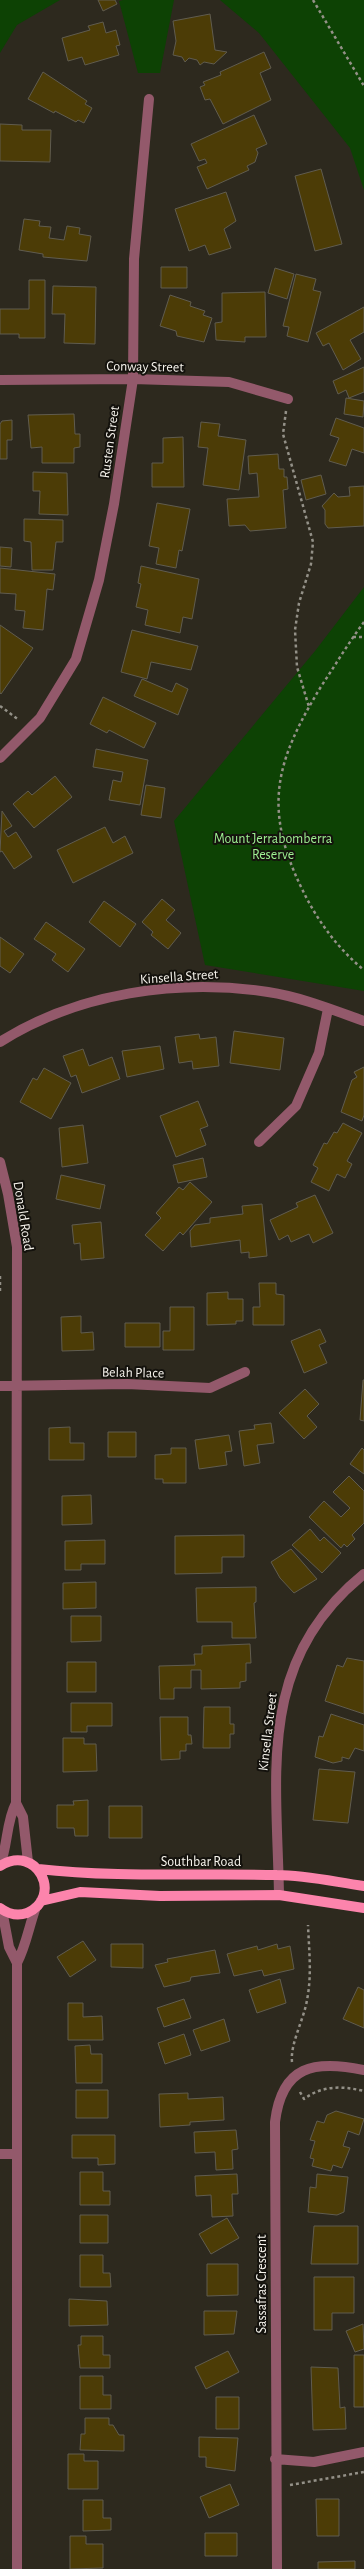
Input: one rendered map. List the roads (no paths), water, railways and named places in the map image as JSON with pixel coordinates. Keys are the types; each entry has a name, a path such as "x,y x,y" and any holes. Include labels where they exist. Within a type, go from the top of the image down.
{"main road":[{"path":"0,1866 11,1860 28,1862 38,1869 44,1885 38,1904"},
{"name":"Southbar Road","path":"38,1869 79,1874 134,1876 279,1875 364,1886"},
{"path":"1,1909 19,1914 38,1904 80,1892 160,1896 279,1895 364,1908"}],"street":[{"name":"Rusten Street","path":"0,758 40,718 76,659 93,602 114,504 132,378 134,259 149,99"},
{"name":"Conway Street","path":"0,380 132,378 229,382 288,399"},
{"name":"Kinsella Street","path":"0,1042 18,1031 82,1005 155,990 218,986 270,992 328,1008 364,1021"},
{"path":"259,1142 296,1106 319,1053 328,1008"},
{"name":"Donald Road","path":"0,1162 8,1194 17,1247 16,1803 23,1817 28,1862"},
{"name":"Belah Place","path":"0,1386 127,1384 210,1388 245,1372"},
{"name":"Kinsella Street","path":"279,1895 275,1765 285,1693 309,1634 341,1592 364,1574"},
{"name":"Donald Road","path":"0,1866 6,1848 9,1816 16,1803"},
{"path":"16,1963 25,1948 26,1935 38,1904"},
{"path":"1,1909 9,1947 16,1963 17,2569"},
{"name":"Sassafras Crescent","path":"277,2569 275,2485 275,2122 281,2093 295,2076 307,2069 321,2067 346,2066 364,2070"},
{"path":"0,2154 16,2154"},
{"path":"275,2459 314,2462 364,2452"}],"park label":[{"name":"Mount Jerrabomberra Reserve","path":"273,846"}]}
